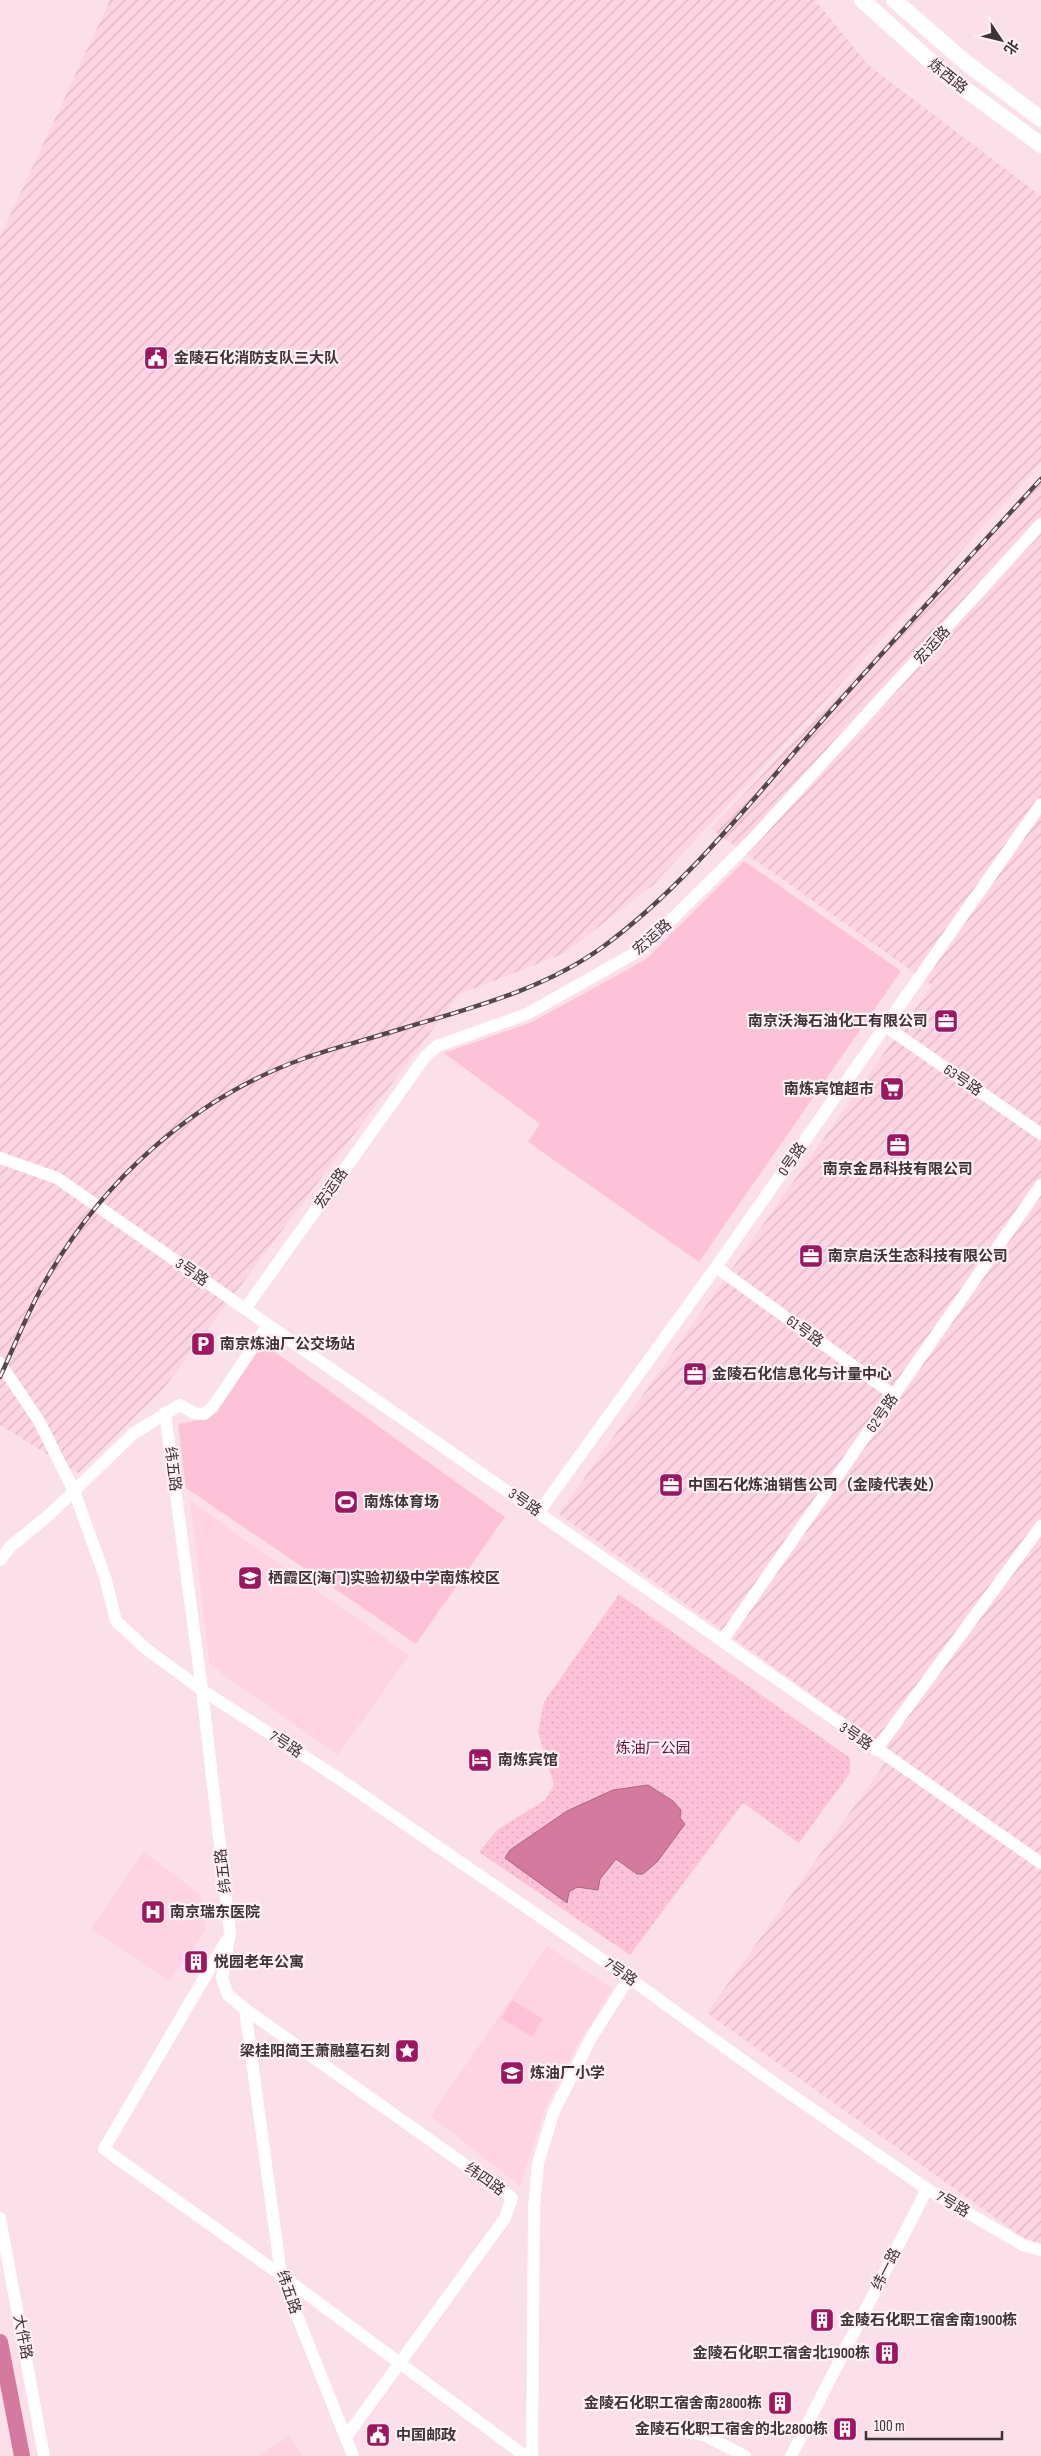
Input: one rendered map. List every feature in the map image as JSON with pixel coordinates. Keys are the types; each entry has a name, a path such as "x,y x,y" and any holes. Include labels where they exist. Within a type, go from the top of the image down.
{"main road":[{"name":"炼西路","path":"862,0 946,75 1041,145"},
{"name":"炼西路","path":"894,0 970,66 1041,119"}],"street":[{"name":"宏运路","path":"245,1309 425,1057 437,1046 527,1014 642,949 750,841 1041,524"},
{"name":"0号路","path":"539,1512 716,1268 1041,804"},
{"name":"63号路","path":"885,1026 1041,1134"},
{"name":"3号路","path":"0,1158 57,1178 539,1512 876,1750 1041,1863"},
{"name":"62号路","path":"722,1641 1041,1185"},
{"name":"61号路","path":"716,1268 894,1395"},
{"path":"0,1560 11,1546 49,1515 134,1433 180,1405 194,1413 204,1414 212,1408 268,1324"},
{"name":"7号路","path":"0,1363 39,1421 74,1491 105,1577 116,1621 146,1648 202,1690 338,1778 629,1978 766,2077 927,2189 1023,2245 1041,2250"},
{"name":"纬五路","path":"165,1413 202,1690 230,1934 222,1978 228,1995 245,2009 281,2275 353,2456"},
{"path":"876,1750 1041,1526"},
{"path":"230,1934 104,2149 281,2275 525,2456"},
{"path":"532,2456 534,2208 538,2163 558,2103 591,2038 629,1978"},
{"name":"纬四路","path":"245,2009 512,2198 505,2218 346,2437"},
{"name":"纬一路","path":"791,2456 927,2189"},
{"name":"大件路","path":"0,2218 44,2456"},
{"path":"674,2429 704,2435 746,2456"}],"shaded area":[{"path":"110,0 815,0 868,65 1041,196 1041,462 877,645 653,885 563,954 459,994 164,1388 78,1473 0,1425 0,237"},
{"path":"1041,479 1041,2250 707,2013 893,1752 559,1514 932,985 711,829"},
{"name":"栖霞区(海门)实验初级中学南炼校区","path":"190,1501 409,1655 338,1755 210,1665"},
{"path":"648,1785 673,1801 681,1810 680,1818 685,1824 657,1862 643,1874 637,1874 616,1859 600,1879 598,1890 577,1887 569,1892 567,1903 505,1858 510,1850 567,1811 613,1790"},
{"name":"南京瑞东医院","path":"144,1852 201,1895 206,1930 169,1981 91,1928"},
{"name":"炼油厂小学","path":"547,1946 612,1989 582,2037 545,2109 520,2186 431,2116"},
{"path":"289,2435 302,2456 257,2456"}],"green space":[{"path":"744,861 901,971 699,1262 528,1142 540,1124 444,1053 532,1022 645,960"},
{"name":"南炼体育场","path":"272,1350 505,1517 416,1644 186,1488 178,1424 210,1418 254,1352"},
{"name":"炼油厂公园","path":"619,1594 850,1758 850,1773 799,1843 743,1803 630,1955 479,1852 497,1830 545,1800 554,1785 538,1732 544,1702"},
{"path":"512,2000 543,2019 532,2037 501,2018"}],"waterway":[{"path":"0,2342 22,2456"}],"railway":[{"path":"0,1377 36,1298 65,1249 121,1179 153,1148 187,1120 224,1096 264,1075 317,1054 506,996 557,975 604,946 633,923 688,872 869,668 1041,479"}],"place":[{"name":"金陵石化消防支队三大队","path":"156,358"},
{"name":"南京沃海石油化工有限公司","path":"946,1021"},
{"name":"南炼宾馆超市","path":"892,1089"},
{"name":"南京金昂科技有限公司","path":"898,1145"},
{"name":"南京启沃生态科技有限公司","path":"811,1256"},
{"name":"南京炼油厂公交场站","path":"203,1344"},
{"name":"金陵石化信息化与计量中心","path":"695,1374"},
{"name":"中国石化炼油销售公司（金陵代表处）","path":"671,1485"},
{"name":"南炼体育场","path":"346,1502"},
{"name":"栖霞区(海门)实验初级中学南炼校区","path":"250,1578"},
{"name":"南炼宾馆","path":"480,1760"},
{"name":"南京瑞东医院","path":"153,1912"},
{"name":"悦园老年公寓","path":"196,1962"},
{"name":"梁桂阳简王萧融墓石刻","path":"407,2051"},
{"name":"炼油厂小学","path":"512,2073"},
{"name":"金陵石化职工宿舍南1900栋","path":"822,2320"},
{"name":"金陵石化职工宿舍北1900栋","path":"887,2353"},
{"name":"金陵石化职工宿舍南2800栋","path":"780,2403"},
{"name":"金陵石化职工宿舍的北2800栋","path":"845,2429"},
{"name":"中国邮政","path":"378,2435"}]}
